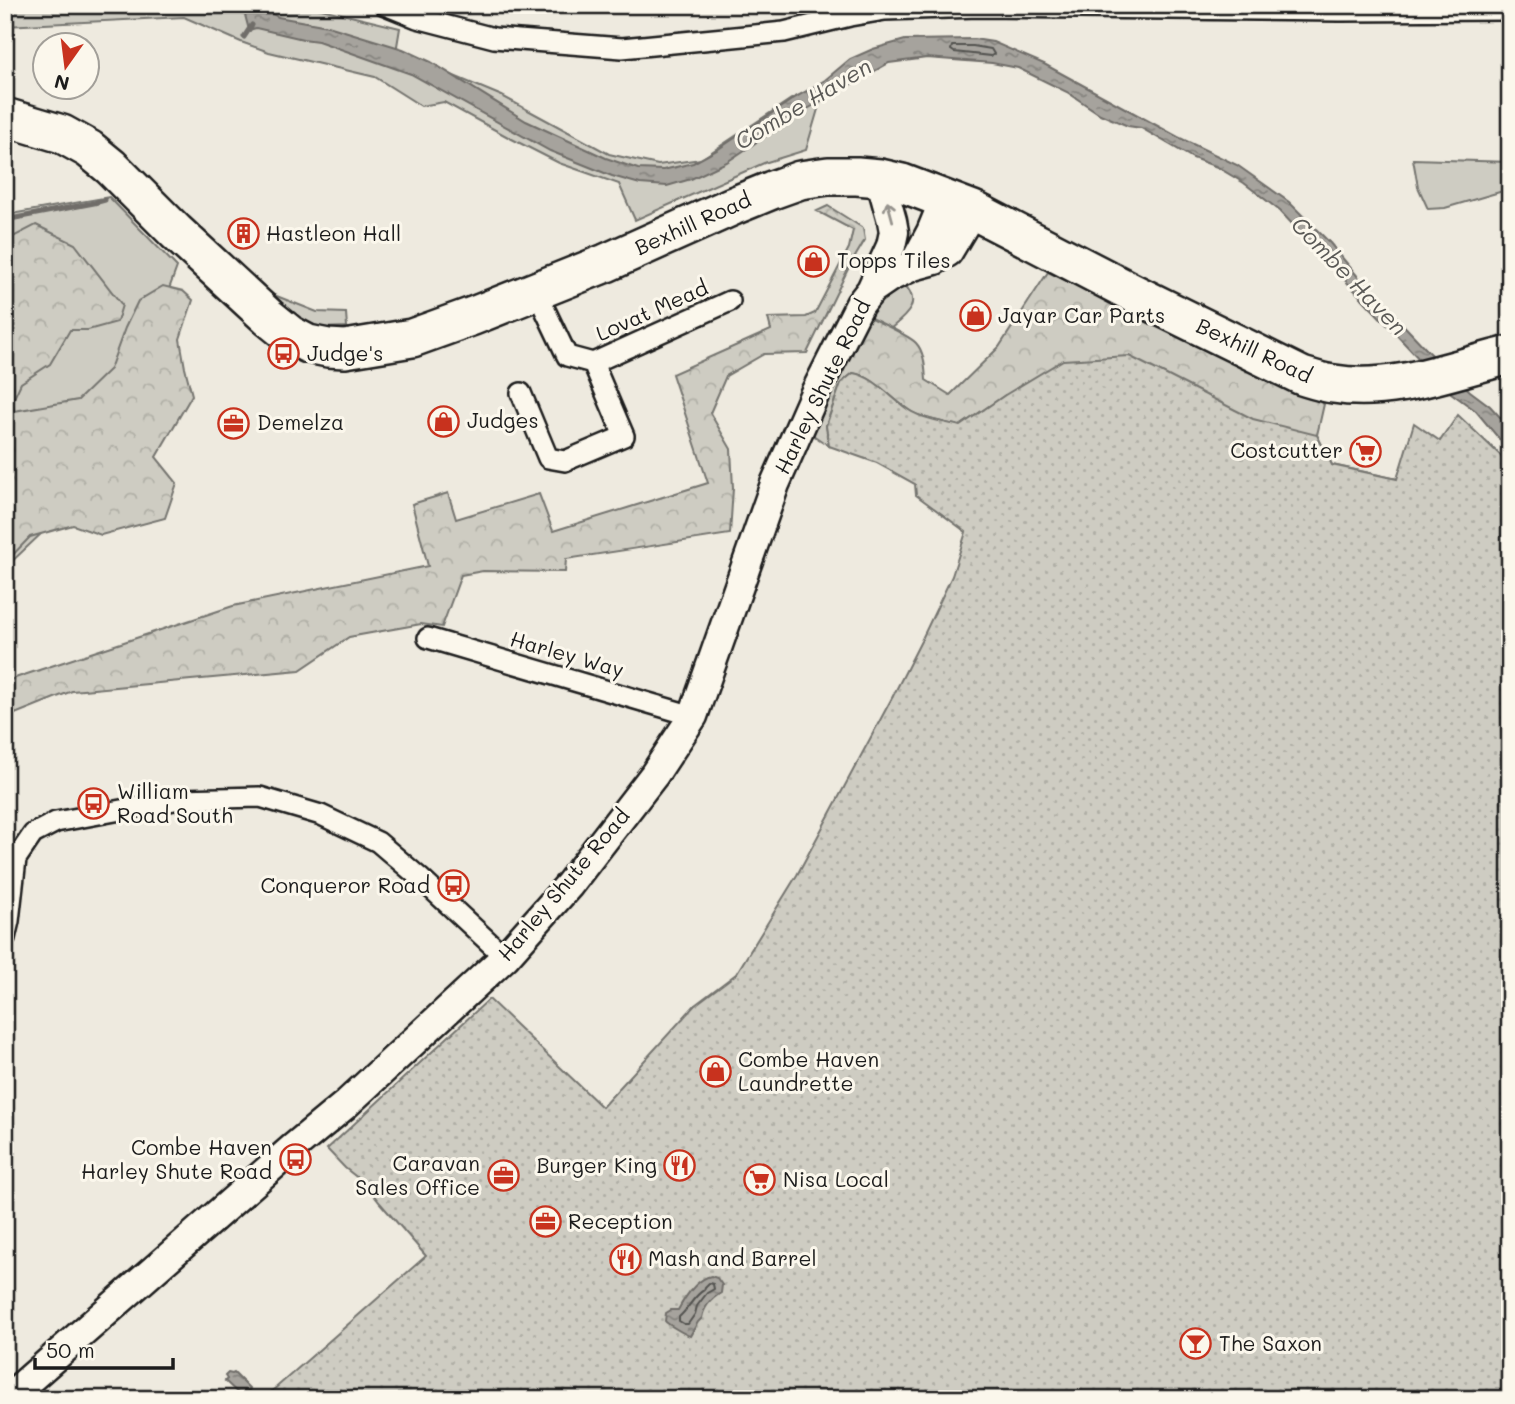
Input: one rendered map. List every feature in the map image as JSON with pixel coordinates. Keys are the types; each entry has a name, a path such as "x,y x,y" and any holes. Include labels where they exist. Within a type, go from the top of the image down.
{"highway":[{"name":"Bexhill Road","path":"5,117 62,134 89,149 268,317 289,334 308,344 328,348 345,349 412,338 606,263 733,206 800,180 857,176 902,183 959,204 1302,376 1348,386 1391,384 1497,358"}],"main road":[{"name":"Harley Shute Road","path":"7,1399 345,1105 505,957 578,874 654,775 693,716 775,484 815,393 860,304 871,290 885,262 894,232 880,178"},
{"name":"Harley Shute Road","path":"871,290 890,277 913,266 935,260 948,252 959,204"}],"street":[{"path":"385,5 418,11 494,38 622,48 783,32 886,10 979,6 1510,10"},
{"name":"Lovat Mead","path":"536,291 567,356 593,363 730,301"},
{"name":"Lovat Mead","path":"521,393 548,458 565,461 624,436 593,363"},
{"name":"Harley Way","path":"428,638 693,716"},
{"path":"5,937 9,921 11,857 33,834 56,822 180,799 260,797 321,815 378,842 505,957"}],"green space":[{"path":"5,5 305,5 400,28 396,52 502,96 609,154 658,165 701,159 791,99 826,82 806,150 764,163 635,220 619,184 559,163 444,102 421,106 375,77 269,52 184,17 5,26"},
{"path":"1413,159 1510,162 1510,189 1445,208 1428,209 1418,187"},
{"path":"109,197 177,267 100,478 5,568 5,215"},
{"path":"828,206 863,228 865,240 807,353 764,354 726,376 710,413 731,449 733,488 730,534 566,559 565,572 483,571 461,575 442,627 421,624 349,637 300,670 72,691 5,718 5,682 18,677 233,606 428,566 412,504 448,493 456,519 539,494 553,531 708,483 672,374 771,330 768,318 806,317 815,313 849,248 853,230 817,211"},
{"path":"36,225 75,244 122,305 117,322 88,330 70,330 50,364 21,383 12,402 14,411 78,400 110,369 138,301 163,286 183,291 193,300 180,339 192,395 156,457 177,483 165,518 101,535 73,525 30,537 5,563 5,241"},
{"path":"1048,272 1324,404 1317,435 1332,465 1005,395 960,426 917,415 869,379 853,373 841,383 826,425 829,446 807,431 858,312 916,343 923,356 926,380 950,395 999,347"},
{"path":"903,283 909,290 912,303 907,314 890,329 858,312"},
{"path":"274,295 317,312 346,313 347,327 322,328 291,316 271,298"},
{"path":"1129,356 1253,419 1317,435 1332,465 1397,479 1414,423 1440,441 1458,415 1500,455 1510,471 1510,1399 263,1399 426,1256 364,1183 327,1149 489,999 602,1107 695,1005 736,974 797,875 921,641 952,576 966,532 916,495 915,484 877,463 829,446 826,426 841,383 853,373 861,375 917,415 960,426 1063,360"}],"water":[{"name":"Combe Haven","path":"213,5 265,5 266,10 278,17 328,26 403,49 431,62 526,121 606,158 638,169 663,170 693,163 825,80 850,59 873,49 905,40 974,39 993,42 1044,64 1178,137 1237,165 1289,202 1428,351 1490,406 1510,428 1510,452 1476,411 1451,393 1280,211 1244,183 1217,167 1193,158 1141,128 1128,126 1100,114 1067,92 1018,68 992,63 927,58 889,63 795,116 727,162 691,179 667,186 640,184 612,176 550,151 411,74 318,41 256,28 249,30 245,15"},
{"path":"711,1276 717,1278 722,1285 721,1293 708,1303 690,1336 665,1321 666,1313 678,1310 696,1285"},
{"path":"228,1373 234,1373 250,1389 242,1397 225,1381"}],"waterway":[{"path":"244,37 252,25"},
{"path":"5,220 105,200"}],"place":[{"name":"Hastleon Hall","path":"243,234"},
{"name":"Topps Tiles","path":"814,261"},
{"name":"Jayar Car Parts","path":"975,316"},
{"name":"Judge's","path":"284,354"},
{"name":"Judges","path":"444,421"},
{"name":"Demelza","path":"234,423"},
{"name":"Costcutter","path":"1366,451"},
{"name":"William Road South","path":"94,804"},
{"name":"Conqueror Road","path":"453,886"},
{"name":"Combe Haven Laundrette","path":"715,1072"},
{"name":"Combe Haven Harley Shute Road","path":"295,1160"},
{"name":"Burger King","path":"680,1166"},
{"name":"Caravan Sales Office","path":"503,1176"},
{"name":"Nisa Local","path":"760,1180"},
{"name":"Reception","path":"545,1222"},
{"name":"Mash and Barrel","path":"625,1259"},
{"name":"The Saxon","path":"1196,1344"}]}
